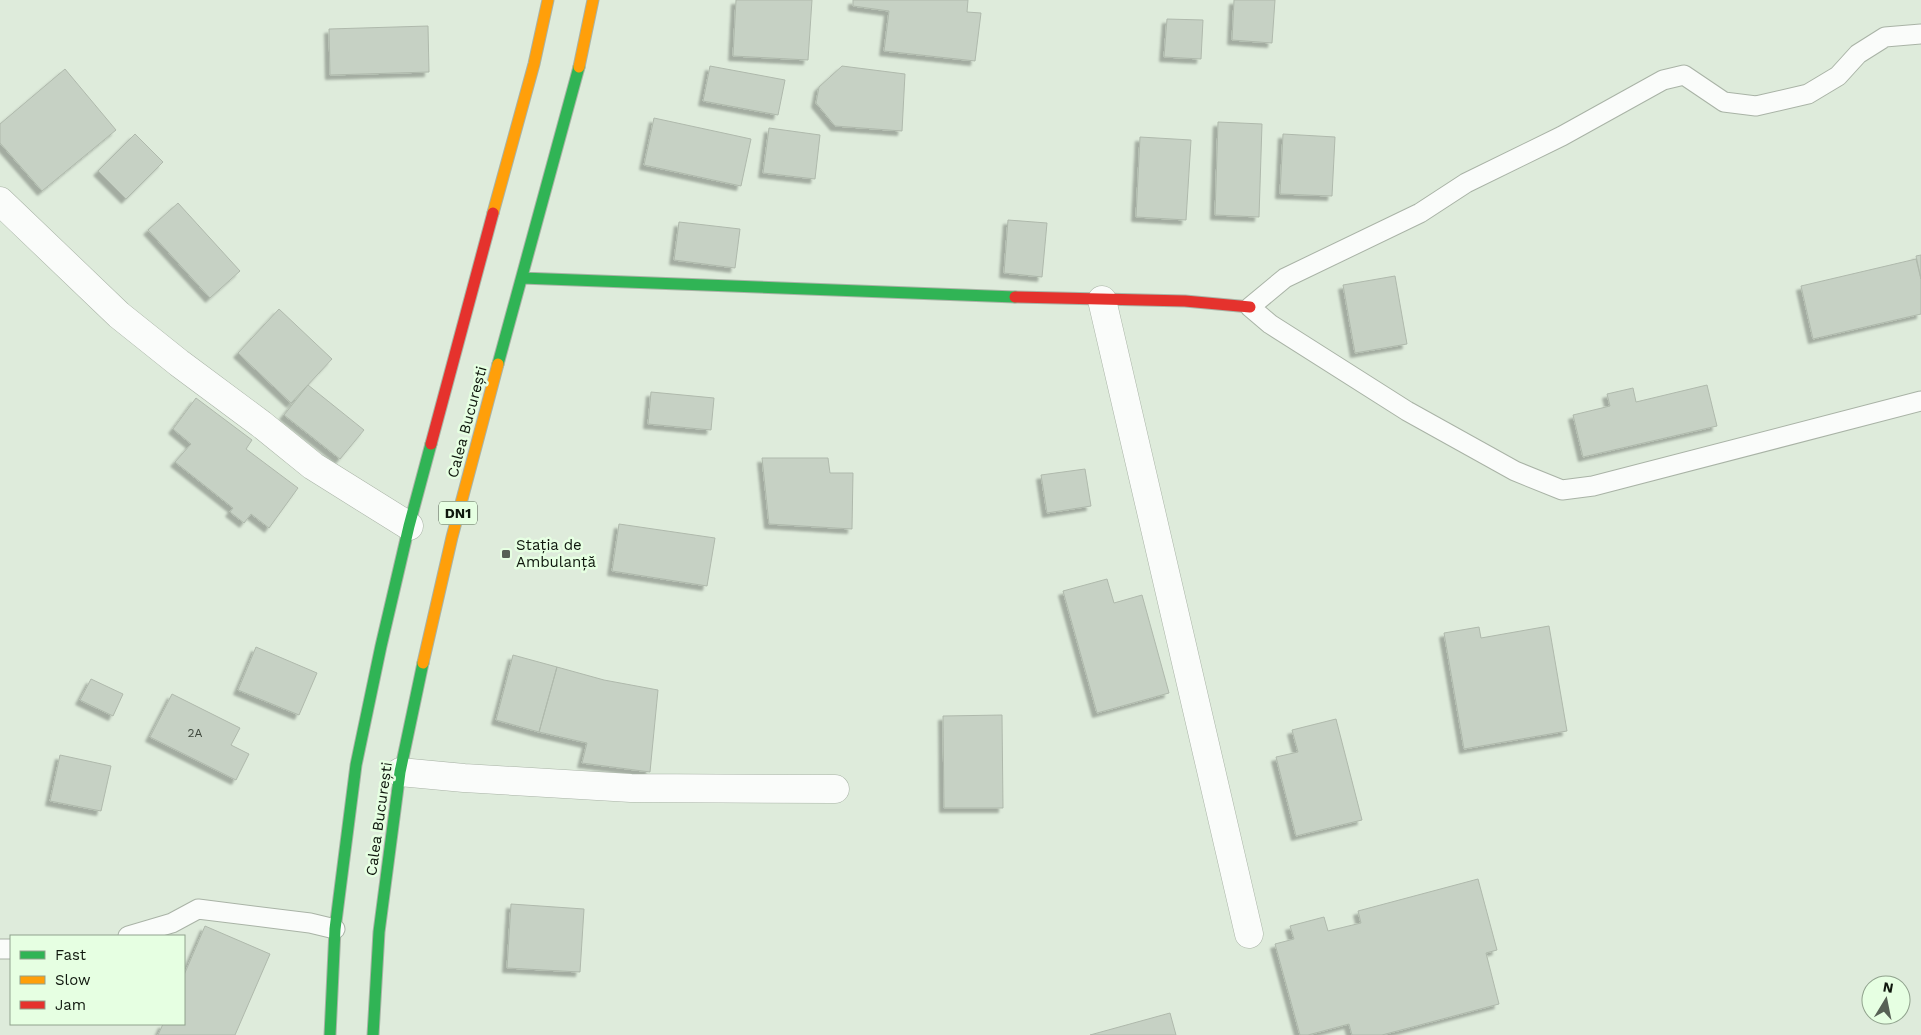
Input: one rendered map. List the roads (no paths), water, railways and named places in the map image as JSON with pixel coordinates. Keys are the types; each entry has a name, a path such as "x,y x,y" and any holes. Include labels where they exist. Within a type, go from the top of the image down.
{"main road":[{"name":"Calea București","path":"330,1035 335,929 356,765 381,646 409,526 534,64 548,0"},
{"name":"Calea București","path":"373,1035 379,932 400,772 452,537 577,75 593,0"},
{"path":"522,278 1102,300 1185,301 1250,306"}],"street":[{"path":"0,201 119,315 178,363 313,466 409,526"},
{"path":"1102,300 1249,934"},
{"path":"400,772 464,778 632,788 835,789"}],"lane":[{"path":"1921,34 1885,37 1858,54 1838,76 1808,94 1756,106 1724,102 1684,75 1663,80 1562,136 1466,183 1420,213 1286,278 1250,306 1270,324 1407,411 1515,472 1562,490 1593,486 1921,401"},
{"path":"131,935 172,923 198,909 310,923 335,929"}],"place":[{"name":"Stația de Ambulanță","path":"506,554"}]}
